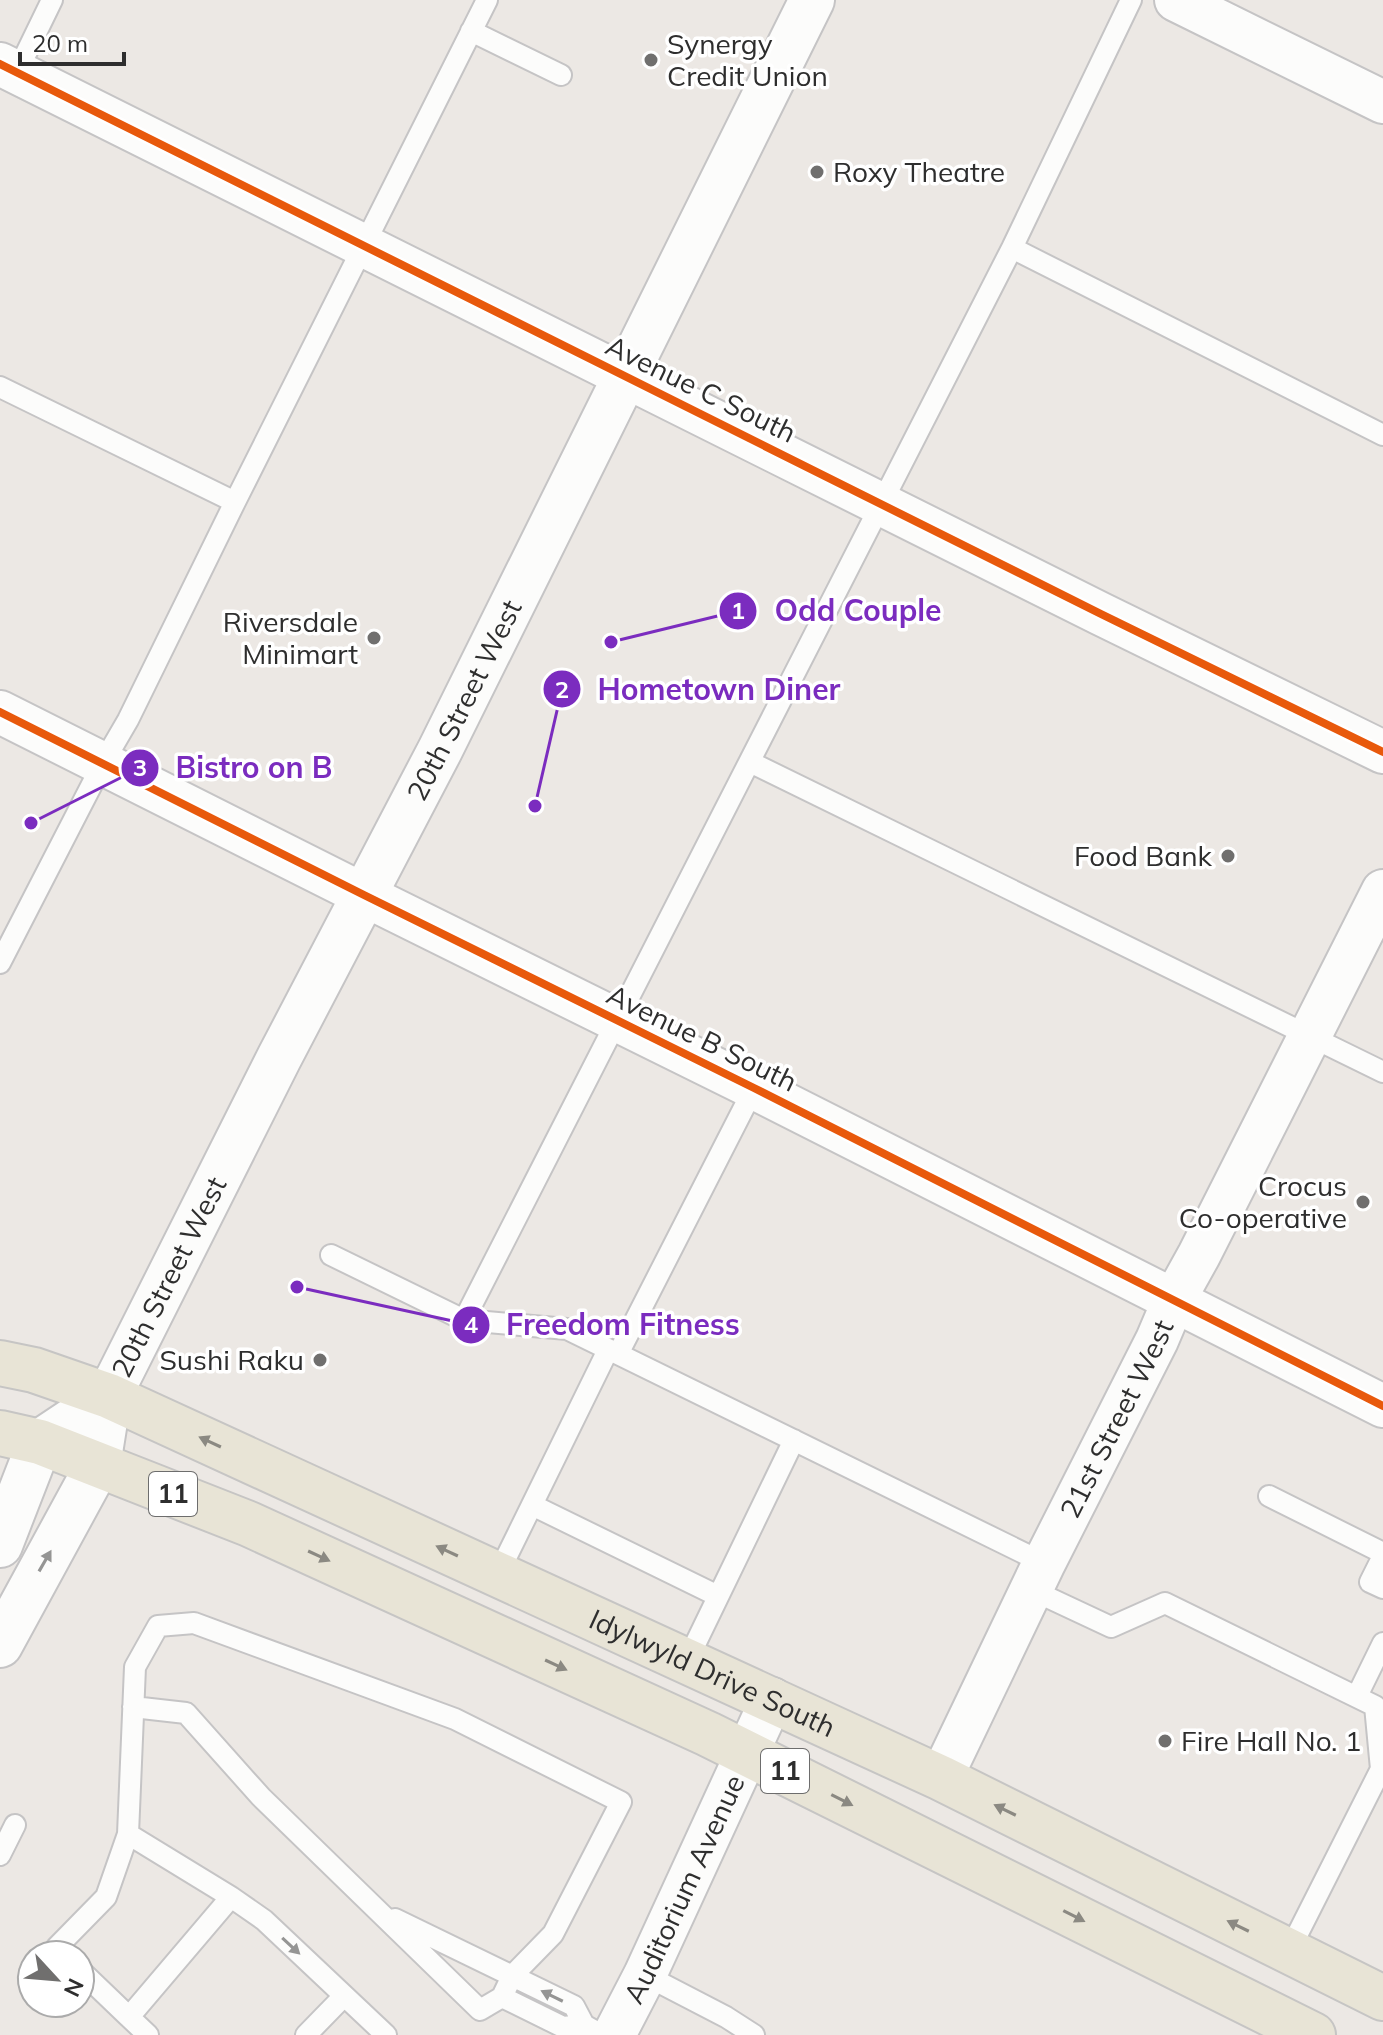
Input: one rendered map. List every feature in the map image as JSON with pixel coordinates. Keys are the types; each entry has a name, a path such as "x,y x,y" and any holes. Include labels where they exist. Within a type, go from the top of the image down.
{"main road":[{"name":"20th Street West","path":"109,1396 272,1072 440,750 812,0"},
{"name":"Idylwyld Drive South","path":"11,1361 109,1396 772,1699 941,1778 1383,1998"},
{"path":"0,1545 20,1438 109,1396"},
{"path":"0,1645 98,1465 109,1396"},
{"name":"Idylwyld Drive South","path":"20,1438 249,1524 747,1752 1313,2035"}],"street":[{"path":"1176,0 1383,102"},
{"name":"Avenue C South","path":"9,68 1383,752"},
{"name":"Avenue B South","path":"0,712 1383,1406"},
{"name":"21st Street West","path":"941,1778 1174,1300 1383,891"},
{"name":"Auditorium Avenue","path":"599,2030 645,1975 772,1699"}],"lane":[{"path":"9,68 52,0"},
{"path":"0,963 128,720 487,0"},
{"path":"464,1320 1012,248 1131,0"},
{"path":"471,31 561,75"},
{"path":"1012,248 1383,435"},
{"path":"0,387 235,502"},
{"path":"750,762 1383,1072"},
{"path":"498,1574 754,1088"},
{"path":"331,1255 464,1320 567,1329 794,1440 1038,1576 1111,1627 1165,1603 1375,1706 1381,1769 1289,1951"},
{"path":"687,1661 794,1440"},
{"path":"1269,1496 1383,1554 1370,1582 1383,1588"},
{"path":"532,1505 718,1596"},
{"path":"65,1939 106,1897 128,1834 133,1707 135,1667 158,1626 194,1623 455,1719 621,1802 553,1934 512,1976 502,1997 480,2010 261,1797 186,1713 133,1707"},
{"path":"1357,1696 1383,1643"},
{"path":"0,1855 15,1825"},
{"path":"128,1834 264,1920 386,2035"},
{"path":"129,2017 231,1897"},
{"path":"377,1909 574,2006 604,2035"},
{"path":"645,1975 754,2035"},
{"path":"96,1985 148,2035"},
{"path":"306,2035 344,1996"},
{"path":"502,1997 563,2027 599,2030"}],"cycle path":[{"path":"0,64 1383,752"},
{"path":"0,712 1383,1406"}],"place":[{"name":"Synergy Credit Union","path":"651,60"},
{"name":"Roxy Theatre","path":"817,172"},
{"name":"Riversdale Minimart","path":"374,638"},
{"name":"Odd Couple","path":"611,642"},
{"name":"Hometown Diner","path":"535,806"},
{"name":"Bistro on B","path":"31,823"},
{"name":"Food Bank","path":"1228,856"},
{"name":"Crocus Co-operative","path":"1363,1202"},
{"name":"Freedom Fitness","path":"297,1287"},
{"name":"Sushi Raku","path":"320,1360"},
{"name":"Fire Hall No. 1","path":"1165,1741"}]}
